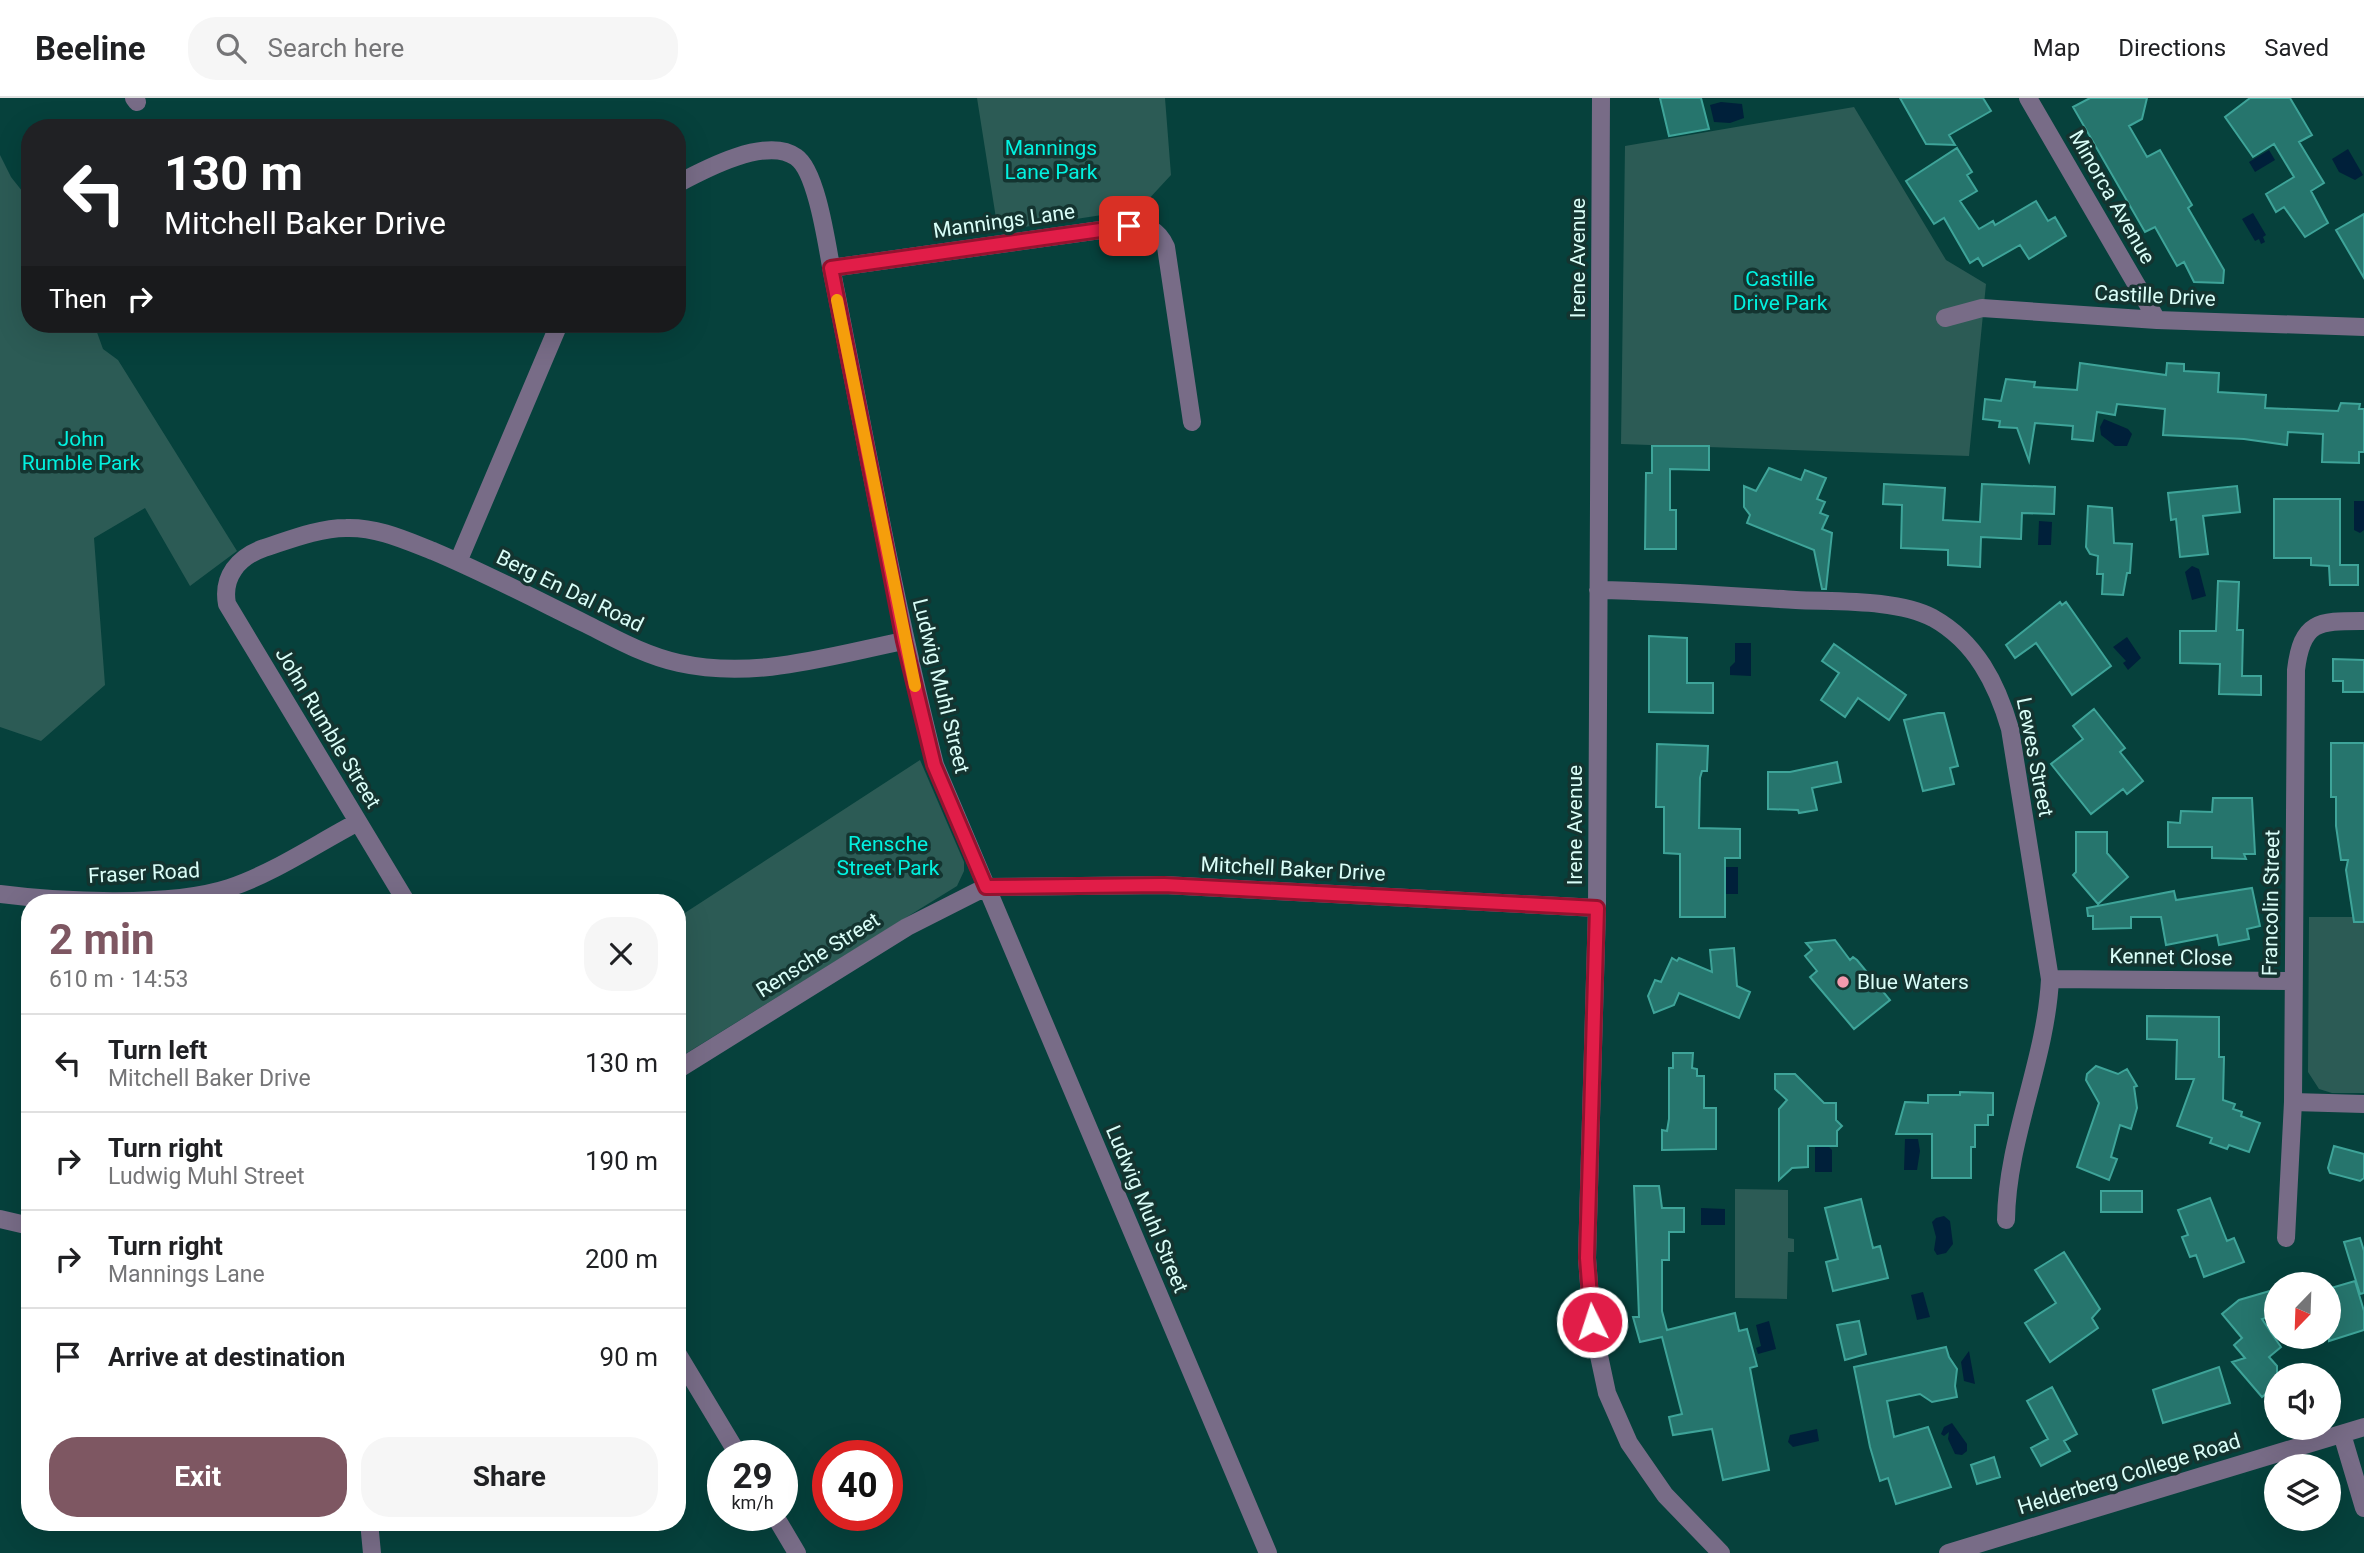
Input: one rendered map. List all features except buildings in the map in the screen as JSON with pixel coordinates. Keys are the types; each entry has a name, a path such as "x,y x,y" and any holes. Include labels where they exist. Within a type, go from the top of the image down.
{"street":[{"name":"Irene Avenue","path":"1601,98 1597,908 1587,1258 1595,1334 1606,1393 1629,1443 1665,1495 1721,1553"},
{"name":"Minorca Avenue","path":"2028,98 2157,320"},
{"name":"Ludwig Muhl Street","path":"686,180 748,153 775,150 790,153 803,163 808,173 831,268 904,641 934,765 1268,1553"},
{"name":"Mannings Lane","path":"831,268 1129,226 1149,228 1161,237 1166,247 1192,422"},
{"name":"Castille Drive","path":"1945,318 1982,308 2157,320 2364,327"},
{"path":"458,562 551,333"},
{"name":"Berg En Dal Road","path":"231,573 244,558 261,549 345,528 396,536 458,562 642,652 677,663 749,670 904,641"},
{"name":"John Rumble Street","path":"231,573 226,590 227,604 402,894"},
{"name":"Lewes Street","path":"1598,590 1860,603 1904,609 1931,617 1949,629 1981,661 2001,697 2010,729 2050,979 2049,1010 2010,1173 2006,1220"},
{"name":"Francolin Street","path":"2286,1237 2293,1102 2297,656 2303,638 2315,626 2329,621 2364,621"},
{"name":"Fraser Road","path":"204,894 256,878 358,822"},
{"name":"Mitchell Baker Drive","path":"986,887 1164,885 1597,908"},
{"name":"Rensche Street","path":"686,1064 907,927 986,887"},
{"name":"Fraser Road","path":"0,894 21,895"},
{"name":"Kennet Close","path":"2050,979 2292,981"},
{"path":"2293,1102 2364,1104"},
{"path":"0,1219 21,1224"},
{"path":"686,1368 729,1440"},
{"name":"Helderberg College Road","path":"1948,1553 2364,1427"},
{"path":"2342,1434 2364,1508"},
{"path":"370,1531 372,1553"},
{"path":"784,1531 797,1553"}],"green space":[{"name":"Mannings Lane Park","path":"977,98 1165,98 1171,175 1146,202 1128,211 998,231"},
{"name":"Castille Drive Park","path":"1854,107 1946,260 1986,284 1969,456 1621,444 1625,146"},
{"name":"John Rumble Park","path":"0,155 21,190 21,333 97,333 103,349 118,360 237,551 190,586 145,508 94,538 105,685 41,741 0,727"},
{"name":"Rensche Street Park","path":"920,760 964,862 964,871 957,886 686,1053 686,912"},
{"path":"2309,917 2364,917 2364,1093 2332,1093 2319,1089 2308,1072"},
{"path":"1735,1189 1788,1190 1788,1238 1794,1239 1794,1252 1788,1252 1787,1299 1735,1298"}],"shaded area":[{"path":"1721,102 1742,104 1744,118 1730,123 1714,122 1710,105"},
{"path":"2348,149 2363,175 2355,180 2339,172 2332,159"},
{"path":"2269,150 2275,160 2255,172 2249,162"},
{"path":"2253,213 2266,235 2263,237 2265,242 2261,244 2259,239 2255,241 2242,219"},
{"path":"2104,419 2128,429 2132,434 2127,446 2115,446 2101,435 2100,427"},
{"path":"2354,501 2364,501 2364,530 2360,533 2354,530"},
{"path":"2039,521 2052,522 2051,545 2038,545"},
{"path":"2192,566 2199,569 2206,596 2192,600 2185,572"},
{"path":"2127,637 2141,658 2128,670 2123,663 2126,661 2113,647"},
{"path":"1735,643 1751,643 1751,676 1730,675 1730,667 1735,662"},
{"path":"1726,867 1738,867 1738,894 1726,894"},
{"path":"1905,1139 1918,1139 1920,1151 1917,1170 1904,1170"},
{"path":"1827,1145 1832,1150 1832,1172 1815,1172 1815,1146"},
{"path":"1701,1208 1725,1209 1725,1225 1701,1225"},
{"path":"1944,1216 1950,1221 1953,1244 1946,1253 1937,1255 1934,1250 1936,1237 1932,1222"},
{"path":"1923,1292 1930,1317 1917,1320 1911,1295"},
{"path":"1769,1321 1776,1349 1758,1354 1756,1348 1761,1346 1756,1325"},
{"path":"1969,1351 1975,1384 1964,1381 1961,1362"},
{"path":"1952,1423 1967,1444 1967,1451 1962,1455 1955,1454 1948,1439 1949,1432 1944,1436 1941,1434 1944,1427"},
{"path":"1817,1429 1819,1441 1793,1447 1788,1442 1790,1435"}],"slow traffic":[{"path":"837,300 915,686"}],"place":[{"name":"Blue Waters","path":"1843,982"}],"route":[{"path":"1129,226 831,268 904,641 934,765 956,821 986,887 1164,885 1597,908 1594,1090 1587,1258 1592,1322"}]}
